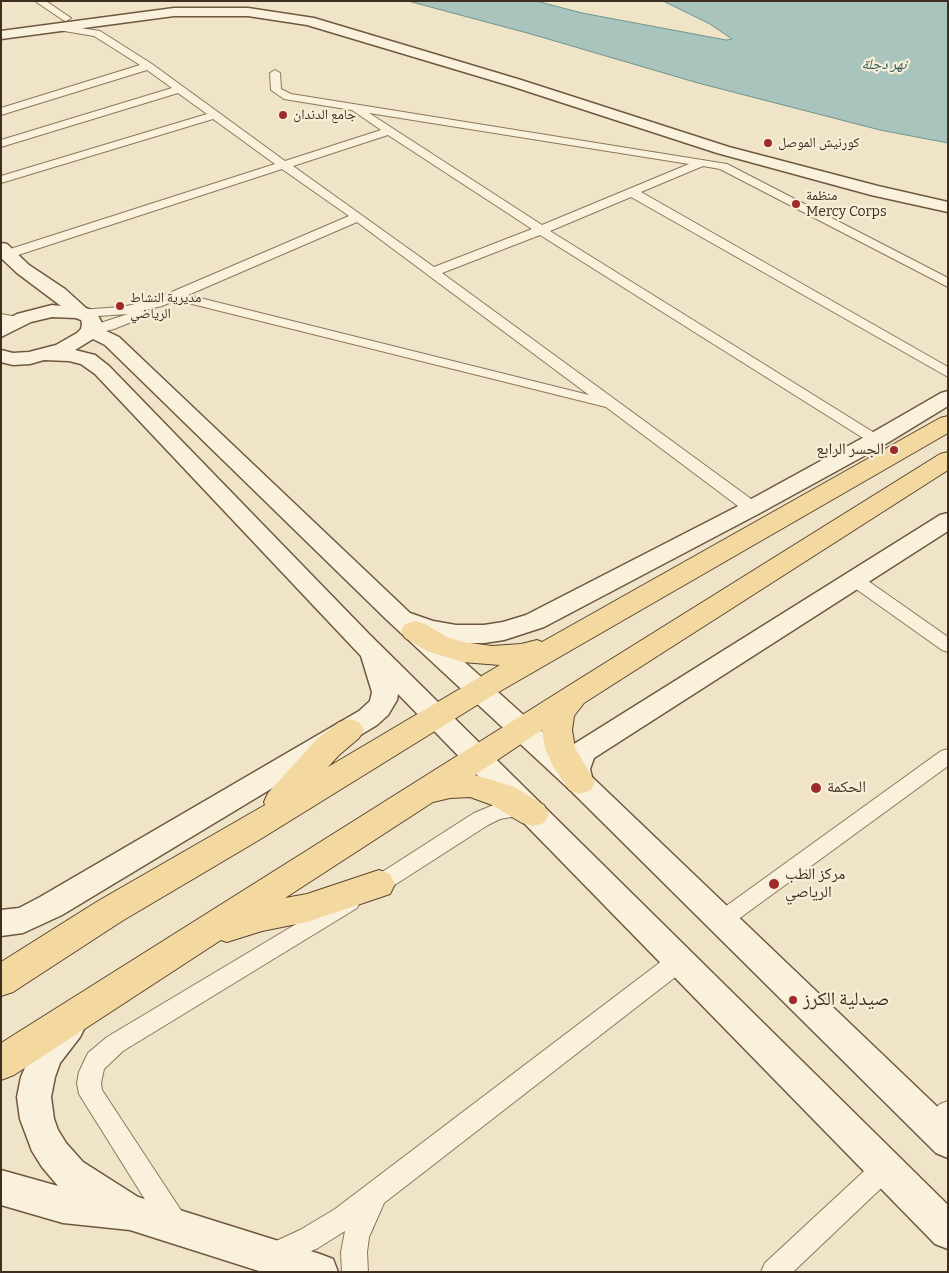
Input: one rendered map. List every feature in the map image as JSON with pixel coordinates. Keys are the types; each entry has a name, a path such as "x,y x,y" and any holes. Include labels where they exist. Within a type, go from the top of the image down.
{"main road":[{"path":"1,981 85,927 248,831 480,690 948,424"},
{"path":"1,1062 579,692 948,459"},
{"path":"415,631 437,644 462,652 492,656 521,654 549,647 576,635"},
{"path":"579,692 560,713 557,730 560,748 568,766 580,782"},
{"path":"248,831 292,789 328,747 349,730"},
{"path":"397,809 432,791 450,786 470,785 503,796 533,814"},
{"path":"160,960 208,935 234,925 307,908 379,884"}],"street":[{"path":"39,1 60,22"},
{"path":"1,28 60,22 172,5 225,4 274,8 319,16 774,153 948,196"},
{"path":"100,27 131,12 248,12 309,21 516,83 705,144 828,179 948,207"},
{"path":"1,35 60,22 100,27 148,66 282,164 358,216 752,508"},
{"path":"1,112 148,66"},
{"path":"275,73 274,85 281,94 298,98 704,162 732,170 948,283"},
{"path":"1,144 180,89"},
{"path":"352,106 541,230 876,440"},
{"path":"1,180 215,115"},
{"path":"390,131 4,251 22,269 58,293 84,319 112,340 394,612 580,782 722,920 943,1126"},
{"path":"704,162 711,155 711,151 705,144"},
{"path":"434,272 704,162 743,155"},
{"path":"632,192 948,374"},
{"path":"14,319 52,311 84,319 128,320 174,295 358,216"},
{"path":"1,331 14,319 32,297 31,287 22,269"},
{"path":"174,295 613,404"},
{"path":"47,354 76,342 84,319"},
{"path":"5,360 47,354 69,354 88,359 102,370 368,648 948,1231"},
{"path":"394,612 410,622 429,629 456,634 484,634 521,626 558,610 752,508 876,440 948,397"},
{"path":"580,782 576,769 578,760 584,751 948,520"},
{"path":"855,580 948,646"},
{"path":"1,923 23,920 51,906 368,718 384,700 385,692 382,679 368,648"},
{"path":"722,920 948,756"},
{"path":"177,1227 91,1094 89,1083 96,1061 115,1044 379,884 481,819 496,812 511,810 521,810 533,814"},
{"path":"1,967 85,927"},
{"path":"272,1256 316,1235 344,1218 679,961"},
{"path":"94,1003 64,1032 48,1054 38,1077 34,1097 37,1119 44,1138 54,1155 71,1174 130,1212"},
{"path":"774,1272 885,1168"},
{"path":"1,1186 63,1205 130,1212 320,1272"},
{"path":"355,1272 354,1252 356,1237 364,1215 375,1195"}],"water":[{"name":"نهر دجلة","path":"408,1 536,1 582,13 726,40 732,39 710,24 663,1 948,1 948,143 880,130 698,83 531,34"}],"place":[{"name":"جامع الدندان","path":"283,115"},
{"name":"كورنيش الموصل","path":"768,143"},
{"name":"منظمة Mercy Corps","path":"796,204"},
{"name":"مديرية النشاط الرياضي","path":"120,306"},
{"name":"الجسر الرابع","path":"894,450"},
{"name":"الحكمة","path":"816,788"},
{"name":"مركز الطب الرياصي","path":"774,884"},
{"name":"صيدلية الكرز","path":"793,1000"}]}
